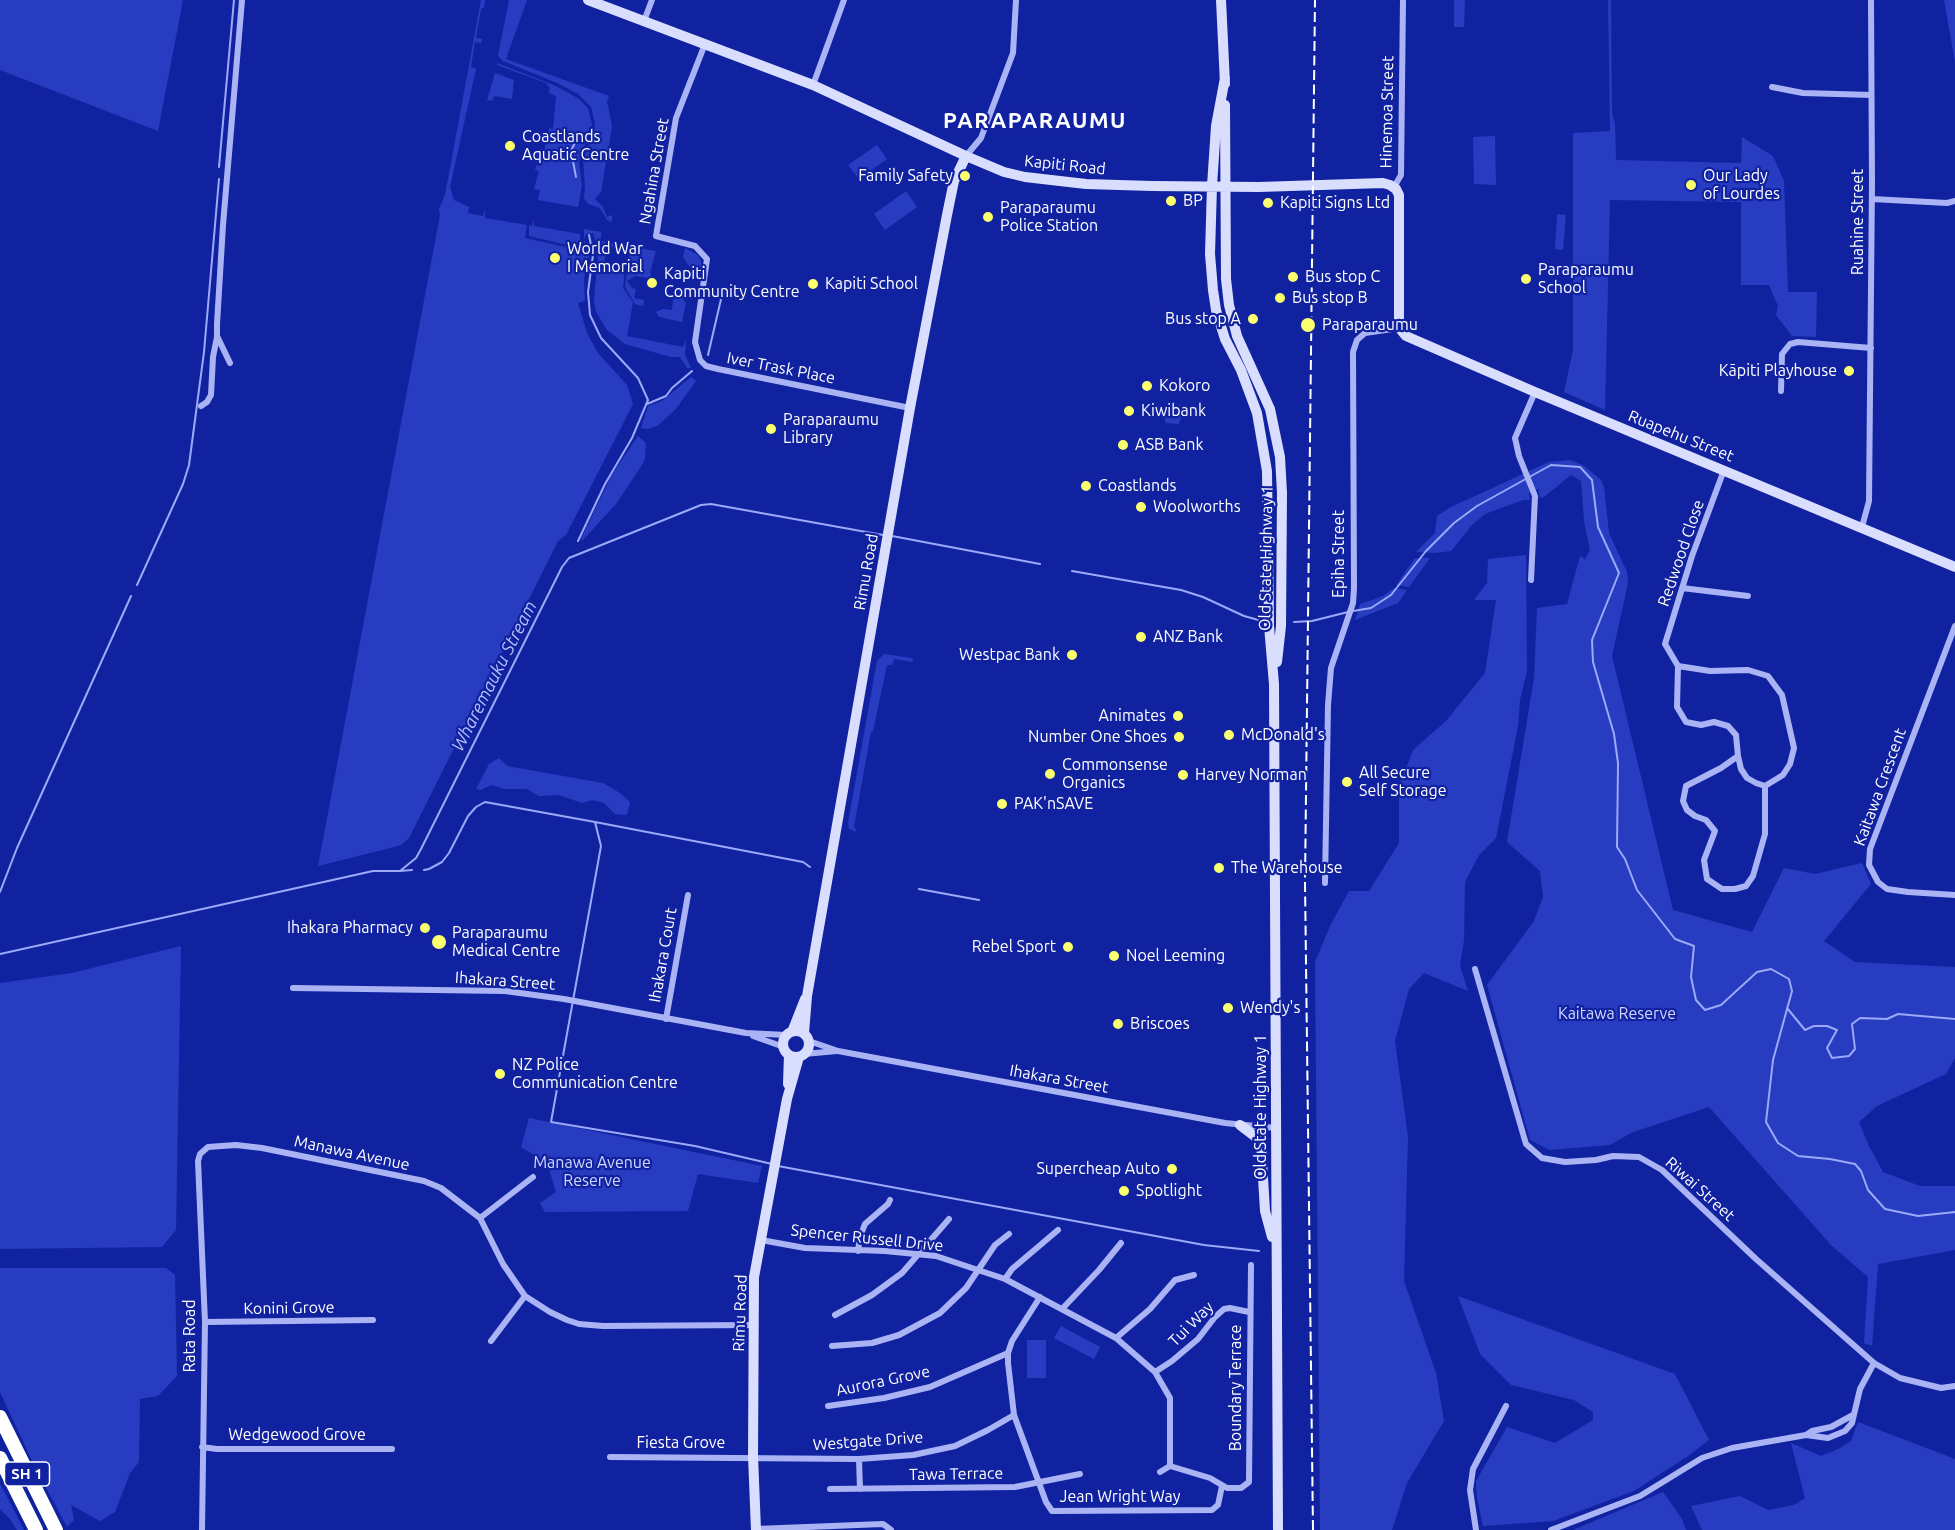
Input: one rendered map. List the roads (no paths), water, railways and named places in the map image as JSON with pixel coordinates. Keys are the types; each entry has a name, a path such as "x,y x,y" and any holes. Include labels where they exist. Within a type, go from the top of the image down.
{"highway":[{"name":"SH 1","path":"0,1417 56,1530"},
{"name":"SH 1","path":"0,1458 36,1530"}],"main road":[{"name":"Kapiti Road","path":"588,0 813,85 966,156 1004,172 1034,179 1086,184 1225,187 1383,183 1394,187"},
{"path":"1221,0 1225,78"},
{"name":"Old State Highway 1","path":"1225,78 1216,126 1212,186 1210,254 1214,298 1225,339 1241,370 1257,412 1267,463 1269,622 1274,684 1278,1530"},
{"name":"Old State Highway 1","path":"1225,78 1226,279 1230,312 1237,336 1268,405 1276,433 1282,480 1281,622 1274,684"},
{"name":"Rimu Road","path":"794,1053 809,1046 806,1037 807,996 910,408 954,181 966,156"},
{"name":"Hinemoa Street","path":"1394,187 1399,195 1399,328"},
{"name":"Ruapehu Street","path":"1399,328 1409,338 1955,567"},
{"name":"Rimu Road","path":"756,1529 753,1456 754,1276 794,1053 789,1034 807,996"},
{"path":"789,1034 806,1037"},
{"path":"1240,1125 1261,1144 1265,1211 1276,1251"}],"street":[{"path":"201,406 211,395 213,357 217,336 223,225 242,0"},
{"path":"644,21 652,0"},
{"path":"813,85 844,0"},
{"path":"966,156 981,138 1013,53 1016,0"},
{"name":"Hinemoa Street","path":"1394,187 1401,175 1403,0"},
{"name":"Ruahine Street","path":"1862,528 1869,501 1871,0"},
{"name":"Ngahina Street","path":"656,236 676,118 705,44"},
{"path":"1772,87 1793,92 1871,96"},
{"path":"1872,199 1955,201"},
{"name":"Iver Trask Place","path":"656,236 695,246 707,260 695,342 698,354 705,366 910,408"},
{"name":"Epiha Street","path":"1325,883 1328,705 1331,668 1353,603 1354,345 1365,333 1399,328"},
{"path":"217,336 230,363"},
{"path":"1781,391 1782,354 1790,344 1798,342 1870,348"},
{"path":"1531,580 1534,491 1515,438 1535,392"},
{"name":"Redwood Close","path":"1678,666 1665,644 1682,588 1724,470"},
{"path":"1682,588 1748,596"},
{"name":"Kaitawa Crescent","path":"1955,626 1870,849 1869,865 1878,882 1887,889 1955,895"},
{"path":"1678,666 1710,670 1748,670 1768,676 1782,695 1794,748 1790,764 1783,775 1765,786 1747,778 1741,769 1736,735 1728,726 1714,722 1701,725 1686,722 1677,707 1678,666"},
{"path":"1738,756 1721,768 1686,786 1683,801 1687,810 1713,826 1715,831 1704,860 1707,879 1722,889 1746,886 1754,876 1765,834 1765,786"},
{"name":"Ihakara Court","path":"666,1019 688,895"},
{"name":"Riwai Street","path":"1475,969 1526,1144 1542,1158 1565,1162 1596,1160 1613,1156 1639,1157 1662,1170 1756,1259 1874,1363 1900,1378 1941,1388 1955,1386"},
{"name":"Ihakara Street","path":"293,988 505,991 564,999 746,1034 789,1034"},
{"name":"Ihakara Street","path":"746,1034 794,1053 838,1051 1240,1125 1276,1128"},
{"name":"Ihakara Street","path":"806,1037 838,1051"},
{"name":"Manawa Avenue","path":"208,1147 236,1145 262,1148 424,1181 441,1188 480,1218 503,1264 525,1296 550,1312 579,1324 753,1325"},
{"name":"Rata Road","path":"202,1530 205,1322 198,1161 200,1154 208,1147"},
{"path":"480,1218 533,1177"},
{"path":"858,1251 865,1224 890,1200"},
{"path":"835,1315 872,1295 902,1273 949,1219"},
{"path":"1005,1279 1012,1269 1058,1230"},
{"path":"832,1346 872,1343 899,1335 940,1313 974,1280 995,1245 1009,1234"},
{"name":"Spencer Russell Drive","path":"761,1240 806,1248 918,1253 936,1256 1005,1279 1063,1308 1116,1338 1155,1372 1170,1398 1170,1466"},
{"path":"1063,1308 1122,1243"},
{"name":"Boundary Terrace","path":"1222,1486 1240,1488 1249,1482 1251,1265"},
{"path":"1116,1338 1150,1309 1174,1280 1194,1275"},
{"path":"490,1341 525,1296"},
{"path":"1008,1353 1012,1341 1040,1297"},
{"name":"Tui Way","path":"1155,1372 1198,1339 1224,1309 1249,1312"},
{"name":"Konini Grove","path":"205,1322 373,1320"},
{"name":"Aurora Grove","path":"828,1406 884,1398 930,1387 1008,1353"},
{"name":"Jean Wright Way","path":"1008,1353 1014,1415 1046,1502 1052,1511 1212,1510 1218,1505 1222,1486"},
{"path":"1551,1530 1640,1496 1702,1458 1732,1448 1806,1435 1828,1438 1837,1436 1851,1423 1860,1389 1874,1363"},
{"path":"1476,1530 1470,1490 1473,1469 1506,1406"},
{"name":"Westgate Drive","path":"753,1456 767,1459 859,1459 913,1455 955,1446 1014,1415"},
{"path":"1806,1435 1812,1431 1831,1427 1853,1415"},
{"name":"Wedgewood Grove","path":"202,1447 217,1449 392,1449"},
{"name":"Fiesta Grove","path":"610,1457 753,1456"},
{"path":"859,1459 860,1489"},
{"path":"1160,1472 1170,1466 1210,1478 1222,1486"},
{"name":"Tawa Terrace","path":"830,1489 1015,1487 1080,1473"},
{"path":"756,1529 883,1524 891,1530"}],"waterway":[{"path":"219,167 234,0"},
{"path":"576,177 571,151 578,136"},
{"path":"137,585 183,484 189,465 204,352 219,179"},
{"path":"578,541 605,484 632,438 648,400 638,378 601,338 590,315 588,292 593,255 589,235"},
{"path":"708,355 722,295"},
{"path":"647,404 666,396 692,371"},
{"name":"Wharemauku Stream","path":"1353,611 1371,608 1391,595 1426,551 1454,523 1477,506 1551,465 1580,467 1592,480 1598,527 1619,573 1592,640 1593,662 1614,734 1618,763 1617,847 1625,859 1637,890 1675,939 1694,946 1691,977 1696,1000 1705,1010 1721,1005 1757,972 1771,969 1789,979 1792,991 1773,1060 1766,1122 1778,1143 1798,1156 1855,1164 1861,1171 1868,1190 1885,1209 1918,1216 1955,1212"},
{"name":"Wharemauku Stream","path":"0,954 373,871 400,871 416,858 421,849 562,567 569,558 701,505 711,504 883,535"},
{"name":"Wharemauku Stream","path":"892,536 1040,564"},
{"name":"Wharemauku Stream","path":"1072,571 1181,590 1262,621"},
{"path":"0,892 17,848 131,596"},
{"name":"Wharemauku Stream","path":"1294,622 1312,621 1348,612"},
{"path":"424,870 442,862 468,816 476,807 485,802 803,862 810,867"},
{"path":"595,822 601,846 551,1122 695,1146 772,1164"},
{"name":"Wharemauku Stream","path":"400,871 412,870"},
{"path":"919,889 979,900"},
{"path":"1787,1008 1805,1030 1814,1026 1827,1026 1837,1030 1827,1048 1832,1058 1849,1056 1855,1049 1852,1024 1860,1018 1887,1019 1898,1014 1955,1019"},
{"path":"778,1166 1204,1245 1259,1251"}],"railway":[{"path":"1313,1530 1305,882 1315,0"}],"place":[{"name":"Coastlands Aquatic Centre","path":"510,146"},
{"name":"Family Safety","path":"965,176"},
{"name":"Our Lady of Lourdes","path":"1691,185"},
{"name":"BP","path":"1171,201"},
{"name":"Kapiti Signs Ltd","path":"1268,203"},
{"name":"Paraparaumu Police Station","path":"988,217"},
{"name":"World War I Memorial","path":"555,258"},
{"name":"Bus stop C","path":"1293,277"},
{"name":"Paraparaumu School","path":"1526,279"},
{"name":"Kapiti Community Centre","path":"652,283"},
{"name":"Kapiti School","path":"813,284"},
{"name":"Bus stop B","path":"1280,298"},
{"name":"Bus stop A","path":"1253,319"},
{"name":"Paraparaumu","path":"1308,325"},
{"name":"Kāpiti Playhouse","path":"1849,371"},
{"name":"Kokoro","path":"1147,386"},
{"name":"Kiwibank","path":"1129,411"},
{"name":"Paraparaumu Library","path":"771,429"},
{"name":"ASB Bank","path":"1123,445"},
{"name":"Coastlands","path":"1086,486"},
{"name":"Woolworths","path":"1141,507"},
{"name":"ANZ Bank","path":"1141,637"},
{"name":"Westpac Bank","path":"1072,655"},
{"name":"Animates","path":"1178,716"},
{"name":"McDonald's","path":"1229,735"},
{"name":"Number One Shoes","path":"1179,737"},
{"name":"Commonsense Organics","path":"1050,774"},
{"name":"Harvey Norman","path":"1183,775"},
{"name":"All Secure Self Storage","path":"1347,782"},
{"name":"PAK'nSAVE","path":"1002,804"},
{"name":"The Warehouse","path":"1219,868"},
{"name":"Ihakara Pharmacy","path":"425,928"},
{"name":"Paraparaumu Medical Centre","path":"439,942"},
{"name":"Rebel Sport","path":"1068,947"},
{"name":"Noel Leeming","path":"1114,956"},
{"name":"Wendy's","path":"1228,1008"},
{"name":"Briscoes","path":"1118,1024"},
{"name":"NZ Police Communication Centre","path":"500,1074"},
{"name":"Supercheap Auto","path":"1172,1169"},
{"name":"Spotlight","path":"1124,1191"}],"district":[{"name":"PARAPARAUMU","path":"1035,121"}],"park label":[{"name":"Kaitawa Reserve","path":"1617,1014"},
{"name":"Manawa Avenue Reserve","path":"592,1172"}]}
